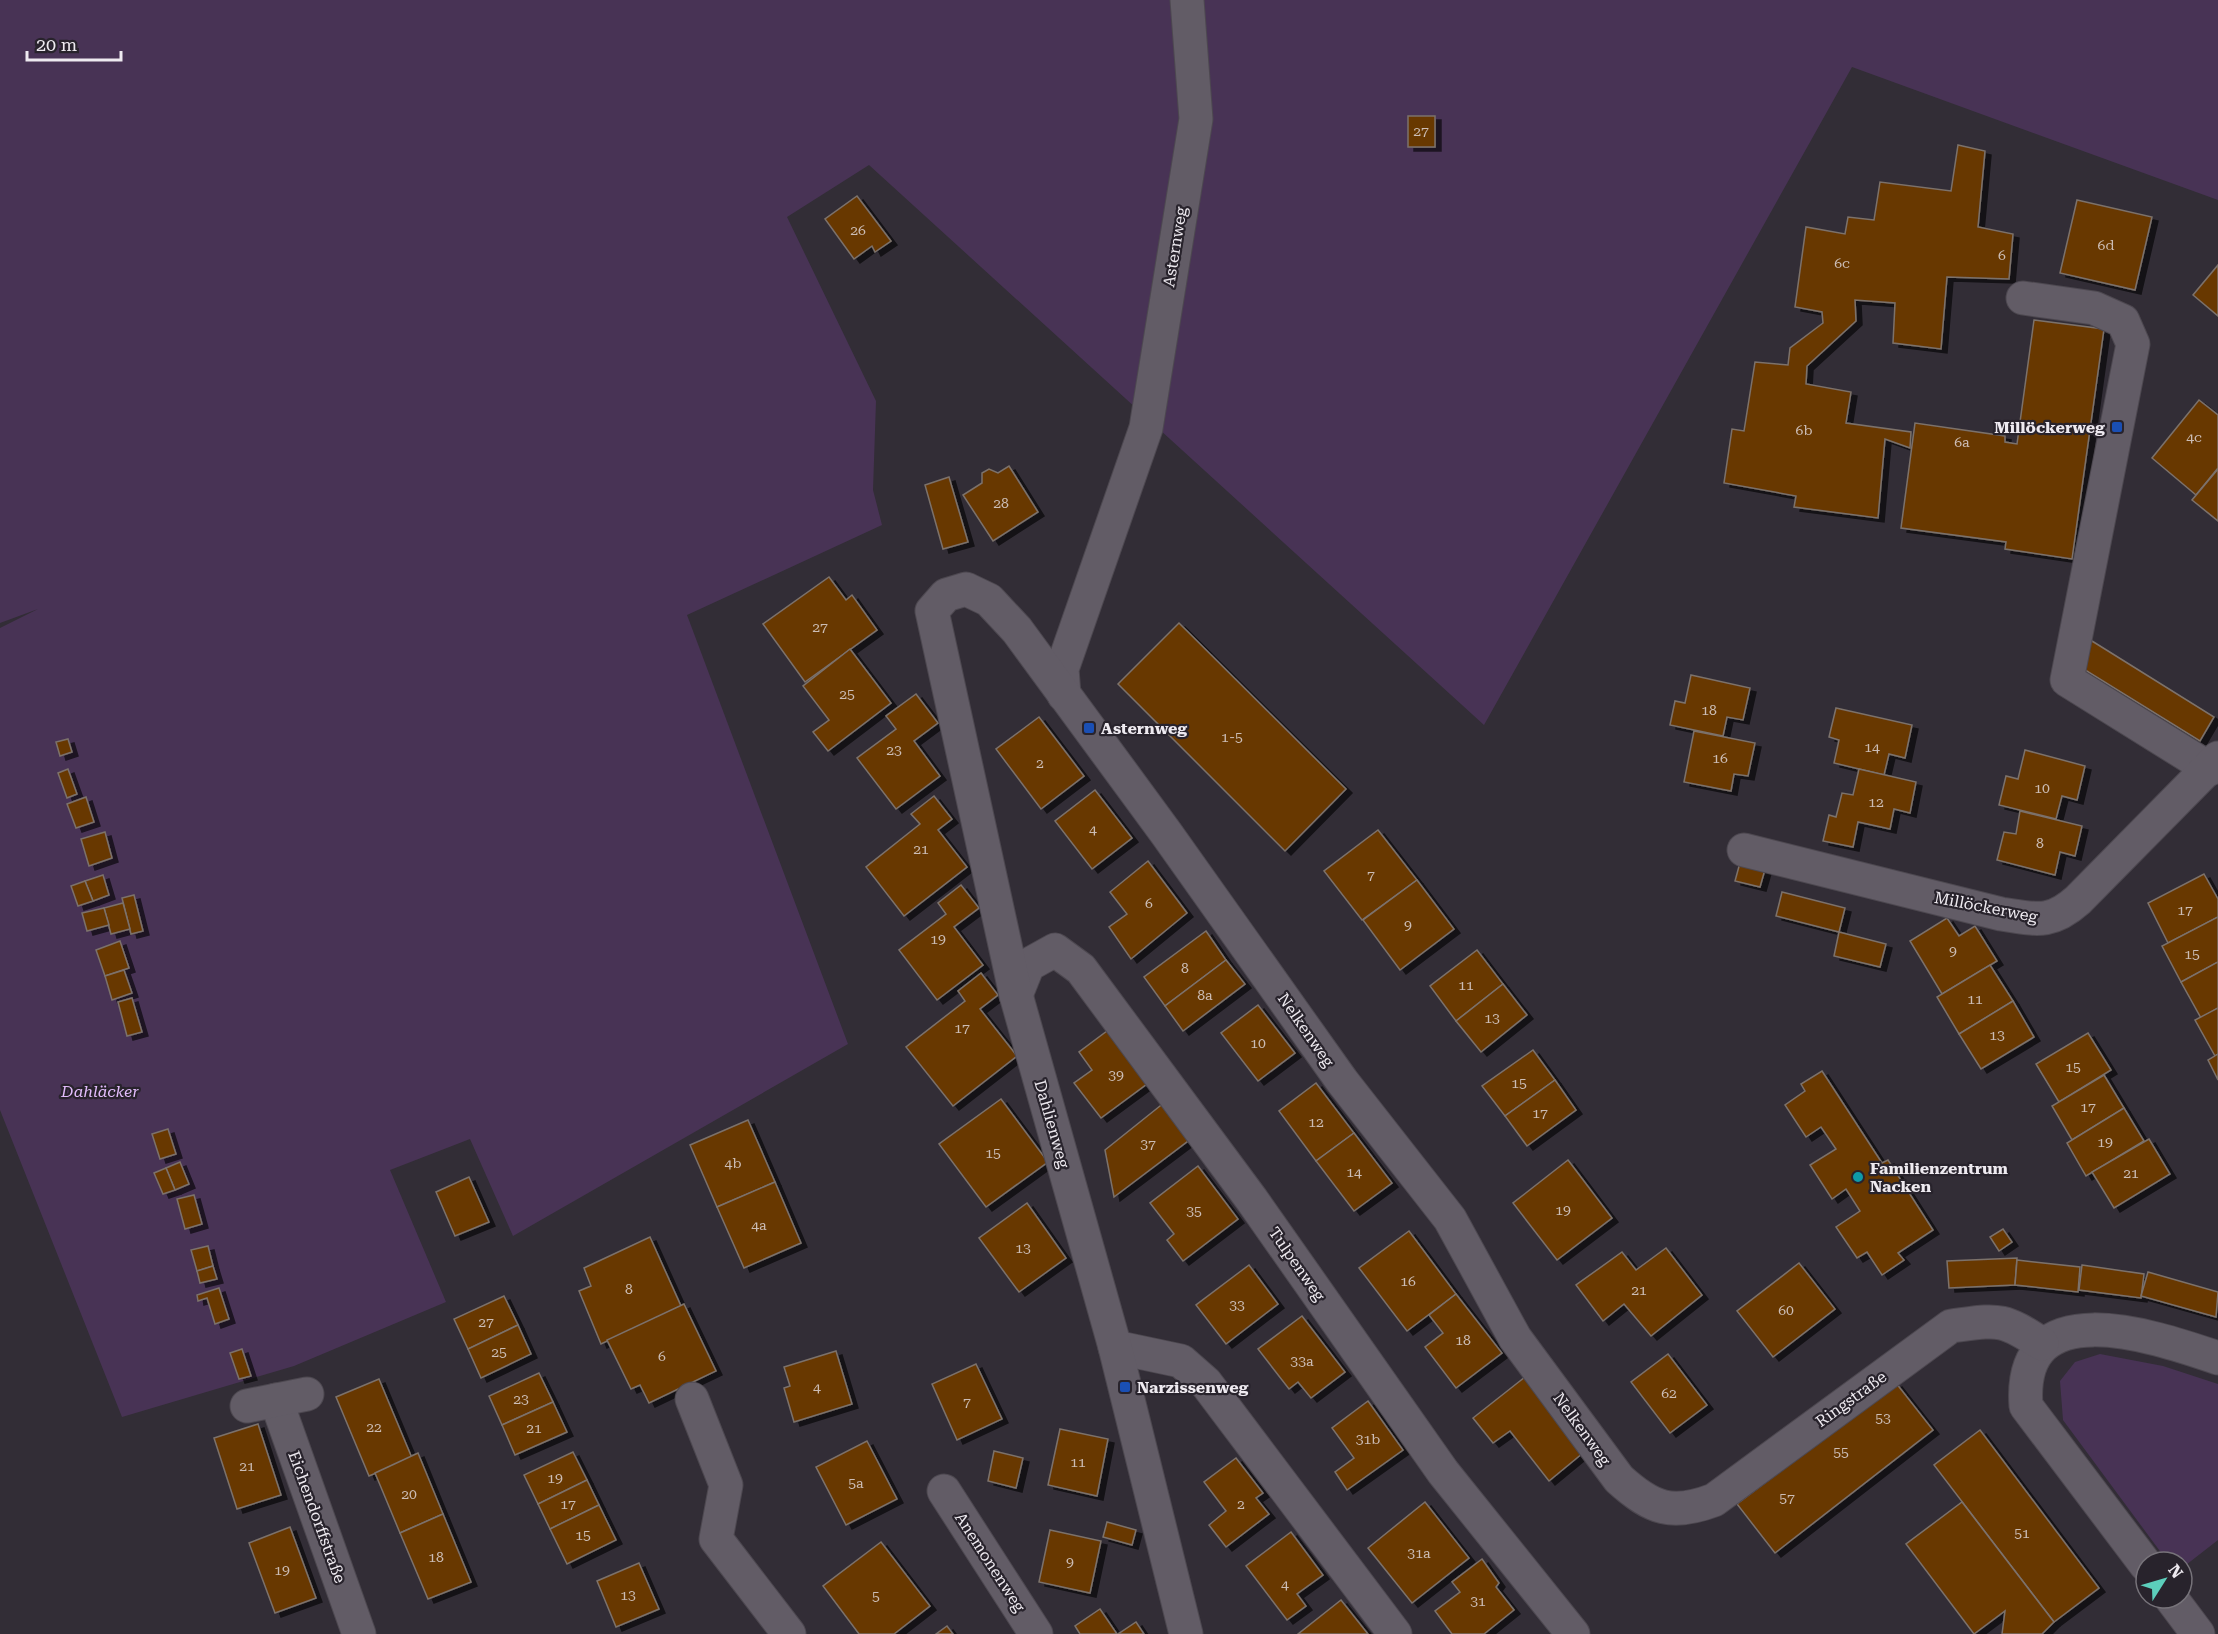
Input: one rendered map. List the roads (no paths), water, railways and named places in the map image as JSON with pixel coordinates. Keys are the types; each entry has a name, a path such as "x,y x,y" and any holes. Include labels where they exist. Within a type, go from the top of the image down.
{"street":[{"name":"Asternweg","path":"1064,695 1062,669 1146,428 1196,118 1187,0"},
{"name":"Millöckerweg","path":"1744,850 2001,914 2041,920 2062,914 2078,900 2214,764 2067,680 2133,344 2123,321 2094,308 2023,298"},
{"name":"Nelkenweg","path":"932,611 946,595 966,589 989,600 1017,630 1342,1082 1450,1219 1515,1338 1605,1461 1619,1479 1639,1497 1663,1508"},
{"name":"Dahlienweg","path":"932,611 1016,995 1115,1347 1186,1634"},
{"name":"Tulpenweg","path":"1016,995 1028,965 1055,950 1081,969 1252,1200 1443,1472 1573,1634"},
{"name":"Ringstraße","path":"1663,1508 1689,1509 1714,1500 1951,1326 1998,1320 2020,1329 2042,1344"},
{"path":"2135,1550 2026,1406 2024,1384 2027,1370 2042,1344 2070,1330 2099,1329 2153,1339 2218,1358"},
{"path":"1115,1347 1181,1361 1206,1383 1395,1634"},
{"name":"Eichendorffstraße","path":"307,1394 261,1403 359,1634"},
{"path":"693,1399 726,1485 716,1539 789,1634"},
{"name":"Anemonenweg","path":"944,1491 1036,1634"},
{"path":"2180,1610 2198,1634"}],"place":[{"name":"Millöckerweg","path":"2117,427"},
{"name":"Asternweg","path":"1089,728"},
{"name":"Familienzentrum Nacken","path":"1858,1177"},
{"name":"Narzissenweg","path":"1125,1387"}],"park label":[{"name":"Dahläcker","path":"100,1091"}]}
